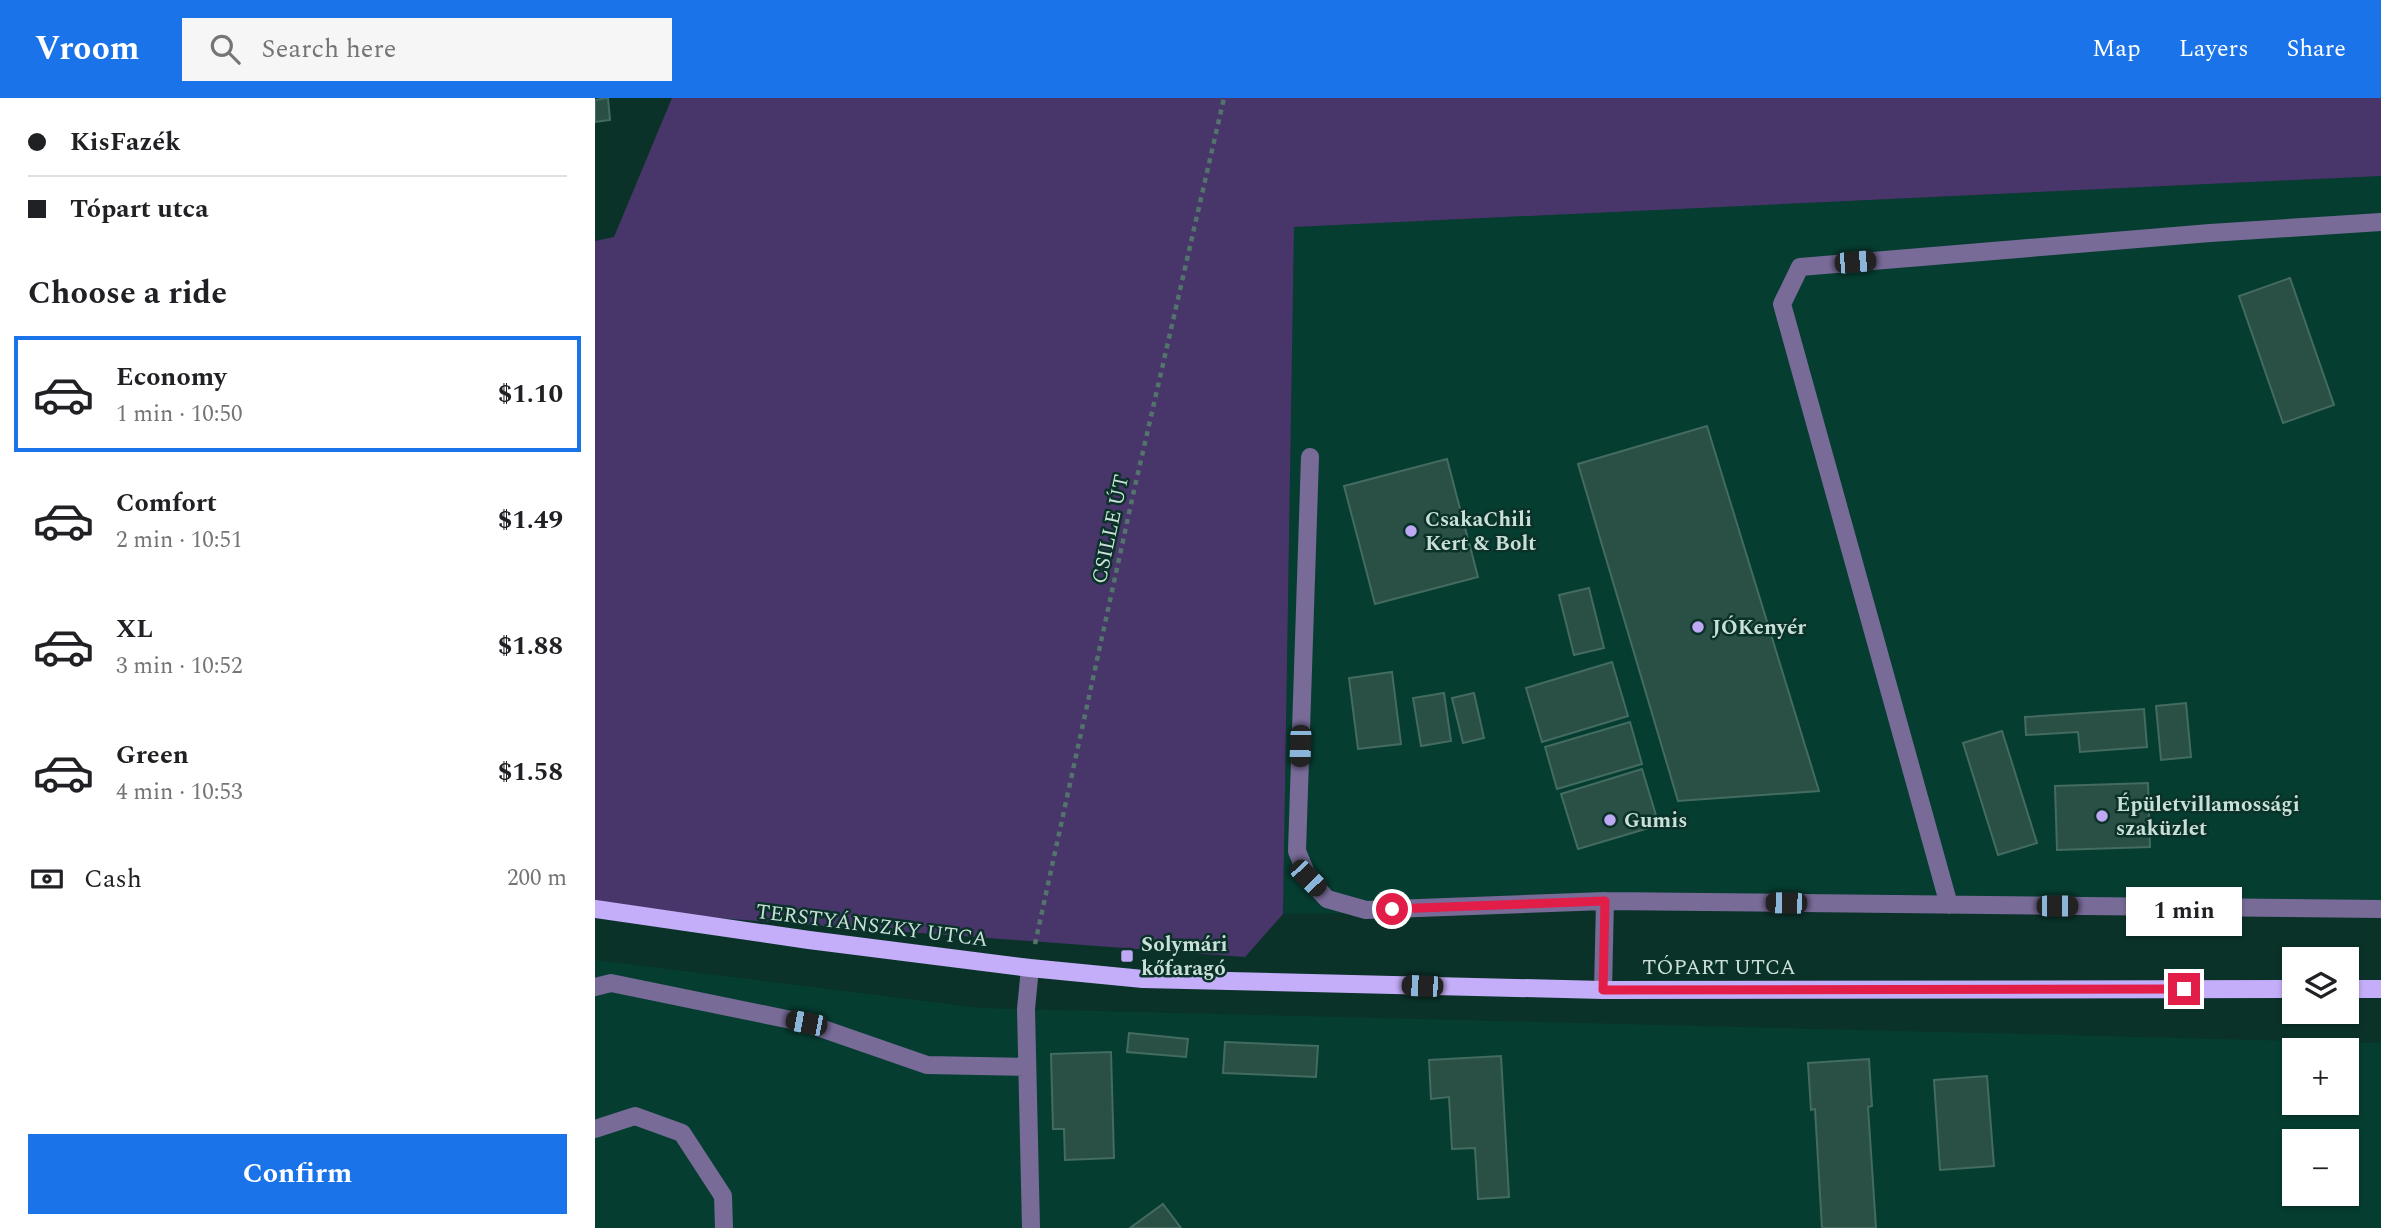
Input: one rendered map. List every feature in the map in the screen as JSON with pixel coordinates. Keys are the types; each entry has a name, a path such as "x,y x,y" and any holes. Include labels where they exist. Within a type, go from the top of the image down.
{"main road":[{"name":"TERSTYÁNSZKY UTCA","path":"595,909 809,940 1030,968 1143,979"},
{"name":"TÓPART UTCA","path":"1143,979 1603,990 2282,989"},
{"path":"2359,989 2381,989"}],"street":[{"path":"1949,905 1782,304 1800,267 2381,222"},
{"path":"1310,457 1297,851 1308,878 1327,898 1366,910 1605,901 2381,909"},
{"path":"1603,990 1605,901"},
{"path":"1030,968 1026,1009 1031,1228"},
{"path":"595,987 611,983 806,1023 927,1065 1027,1067"},
{"path":"595,1129 635,1116 682,1133 723,1196 724,1228"}],"path":[{"name":"CSILLE ÚT","path":"1030,968 1133,495 1224,98"}],"shaded area":[{"path":"672,98 2381,98 2381,176 1294,227 1283,914 1245,957 595,909 595,241 614,237"},
{"path":"2381,176 2381,909 1949,905 1283,914 1294,227"},
{"path":"595,960 980,1008 2282,1041 2282,1115 2359,1115 2359,1042 2381,1043 2381,1228 595,1228"}],"building":[{"path":"608,98 610,120 595,122 595,100"},
{"path":"2290,278 2334,405 2283,423 2239,296"},
{"name":"JÓKenyér","path":"1707,426 1819,791 1678,801 1578,464"},
{"name":"CsakaChili Kert & Bolt","path":"1447,459 1478,577 1375,604 1344,486"},
{"path":"1589,588 1604,648 1574,655 1559,595"},
{"path":"1612,662 1628,716 1542,742 1526,688"},
{"path":"1392,672 1401,744 1358,749 1349,678"},
{"path":"1444,693 1451,741 1421,746 1413,698"},
{"path":"1474,693 1484,738 1463,743 1452,698"},
{"path":"2186,703 2191,757 2161,760 2156,706"},
{"path":"2144,709 2147,747 2080,752 2078,732 2026,735 2025,717"},
{"path":"1630,722 1642,764 1557,789 1545,747"},
{"path":"2002,731 2037,843 1998,855 1963,743"},
{"path":"1642,769 1659,825 1578,849 1561,794"},
{"name":"Épületvillamossági szaküzlet","path":"2148,783 2150,847 2057,850 2055,786"},
{"path":"1129,1033 1188,1039 1186,1057 1127,1052"},
{"path":"1225,1042 1318,1046 1316,1077 1223,1073"},
{"path":"1111,1052 1114,1158 1065,1160 1064,1129 1053,1129 1051,1054"},
{"path":"1501,1056 1509,1197 1478,1199 1475,1148 1452,1149 1449,1097 1431,1099 1429,1060"},
{"path":"1869,1059 1872,1106 1868,1107 1876,1228 1822,1228 1815,1109 1811,1110 1808,1063"},
{"path":"1987,1076 1994,1166 1940,1170 1934,1080"},
{"path":"1163,1204 1181,1228 1130,1228"}],"place":[{"name":"CsakaChili Kert & Bolt","path":"1411,531"},
{"name":"JÓKenyér","path":"1698,627"},
{"name":"Épületvillamossági szaküzlet","path":"2102,816"},
{"name":"Gumis","path":"1610,820"},
{"name":"Solymári kőfaragó","path":"1127,956"}],"route":[{"path":"1392,909 1605,901 1603,990 2184,989"}]}
